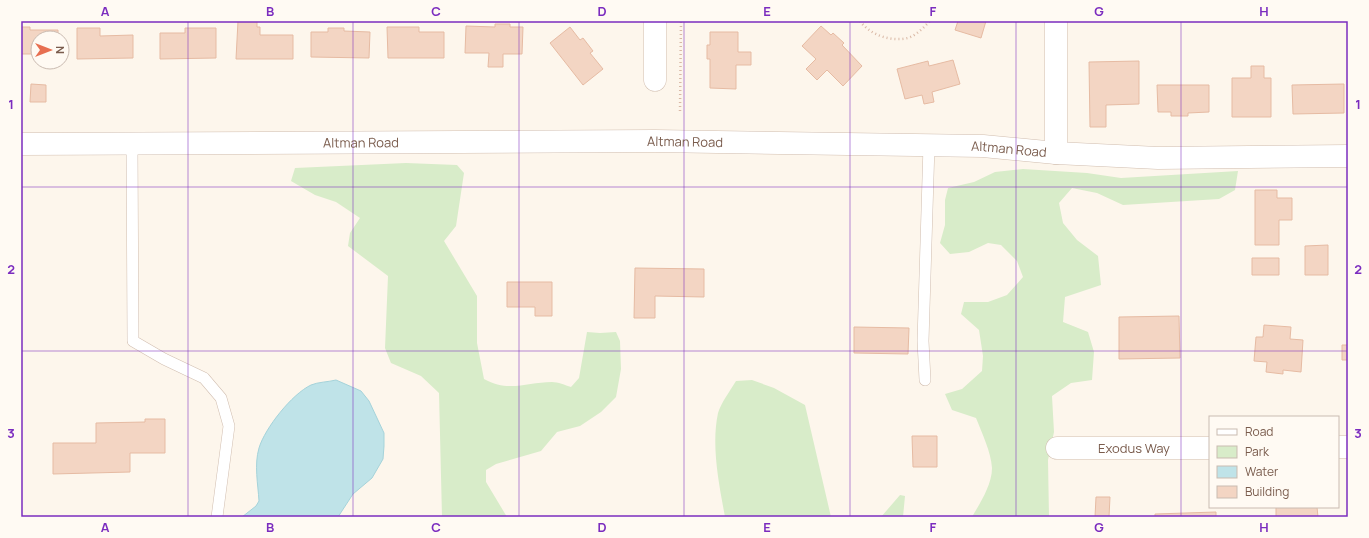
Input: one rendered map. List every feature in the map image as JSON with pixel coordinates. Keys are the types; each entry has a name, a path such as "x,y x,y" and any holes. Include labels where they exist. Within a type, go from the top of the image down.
{"street":[{"path":"655,21 656,80"},
{"path":"1056,21 1056,153"},
{"name":"Altman Road","path":"21,144 655,141 983,146 1056,153 1158,158 1348,156"},
{"name":"Exodus Way","path":"1057,448 1209,448"}],"lane":[{"path":"132,144 133,341 204,378 221,398 229,426 217,517"},
{"path":"925,380 923,341 929,145"}],"path":[{"path":"680,111 681,21"},
{"path":"860,21 876,35 892,39 908,38 930,21"}],"green space":[{"path":"406,163 457,165 464,173 456,226 444,241 477,296 477,343 484,379 493,383 510,386 552,382 571,387 579,378 587,332 616,332 620,341 621,369 616,397 601,412 580,426 557,432 541,451 496,464 486,470 486,482 507,517 442,517 439,393 421,376 391,363 385,348 388,276 348,246 350,233 360,218 336,202 315,195 291,181 295,168"},
{"path":"1023,169 1087,173 1121,178 1238,171 1235,190 1219,199 1123,205 1097,193 1072,188 1059,203 1063,223 1077,240 1098,256 1101,285 1065,297 1063,322 1088,332 1094,352 1092,380 1071,383 1052,396 1054,432 1048,460 1049,517 972,517 988,487 992,468 988,449 976,418 952,410 945,394 962,389 982,371 983,356 979,330 961,314 964,302 988,302 1007,295 1023,277 1017,261 1001,245 988,243 969,252 950,254 940,243 945,225 945,200 948,188 974,182 995,172"},
{"path":"752,380 774,388 805,405 831,517 725,517 718,478 715,439 718,413 723,401 736,381"},
{"path":"900,495 905,496 903,517 881,517"}],"water":[{"path":"336,380 361,391 369,401 384,433 383,459 372,478 353,494 338,517 242,517 256,506 259,501 257,461 259,448 273,422 280,412 304,389 314,384"}],"building":[{"path":"238,21 257,21 257,27 260,27 260,35 293,35 293,59 236,59"},
{"path":"958,21 986,21 981,38 955,30"},
{"path":"495,24 510,24 510,27 523,27 522,54 503,54 503,67 488,67 489,53 465,53 466,26 495,27"},
{"path":"821,26 831,35 833,33 844,43 842,45 862,66 843,86 827,70 817,80 806,69 816,59 802,46"},
{"path":"21,27 30,27 30,54 21,54"},
{"path":"387,27 419,27 419,32 444,32 444,58 388,58"},
{"path":"570,27 580,40 583,38 593,51 590,53 603,69 583,85 550,43"},
{"path":"77,28 100,28 100,36 133,35 133,58 77,59"},
{"path":"185,28 216,28 216,58 160,59 160,33 185,33"},
{"path":"328,28 344,28 344,31 370,32 369,58 311,57 311,32 328,32"},
{"path":"710,32 738,32 738,52 751,52 751,65 736,65 736,89 710,88 710,59 707,59 707,45 710,45"},
{"path":"953,60 960,84 932,92 934,102 924,104 922,95 905,99 897,69 928,61 929,66"},
{"path":"1139,61 1139,104 1106,105 1106,127 1090,127 1089,62"},
{"path":"1251,66 1264,66 1264,78 1271,78 1271,117 1232,117 1232,78 1251,78"},
{"path":"31,84 46,85 46,102 30,102"},
{"path":"1344,84 1344,113 1293,114 1292,85"},
{"path":"1157,85 1209,85 1209,112 1188,113 1188,116 1171,116 1171,112 1158,112"},
{"path":"1255,190 1277,190 1277,198 1292,198 1292,220 1279,220 1279,245 1255,245"},
{"path":"1328,245 1328,275 1305,275 1305,246"},
{"path":"1252,258 1279,258 1279,275 1252,275"},
{"path":"635,268 704,269 704,297 655,296 655,318 634,318"},
{"path":"507,282 552,282 552,316 535,316 535,307 507,307"},
{"path":"1179,316 1180,358 1119,359 1119,317"},
{"path":"1264,325 1291,327 1290,339 1303,340 1301,372 1283,370 1283,374 1266,372 1267,362 1254,361 1256,337 1263,337"},
{"path":"854,327 909,328 908,354 854,353"},
{"path":"1342,345 1348,345 1348,360 1342,360"},
{"path":"145,419 165,419 165,453 130,453 130,472 53,474 53,443 96,443 96,423 145,422"},
{"path":"912,436 937,436 937,467 913,467"},
{"path":"1096,497 1110,497 1109,517 1095,517"},
{"path":"1276,508 1317,508 1318,517 1276,517"},
{"path":"1216,512 1216,517 1155,517 1155,514"}]}
